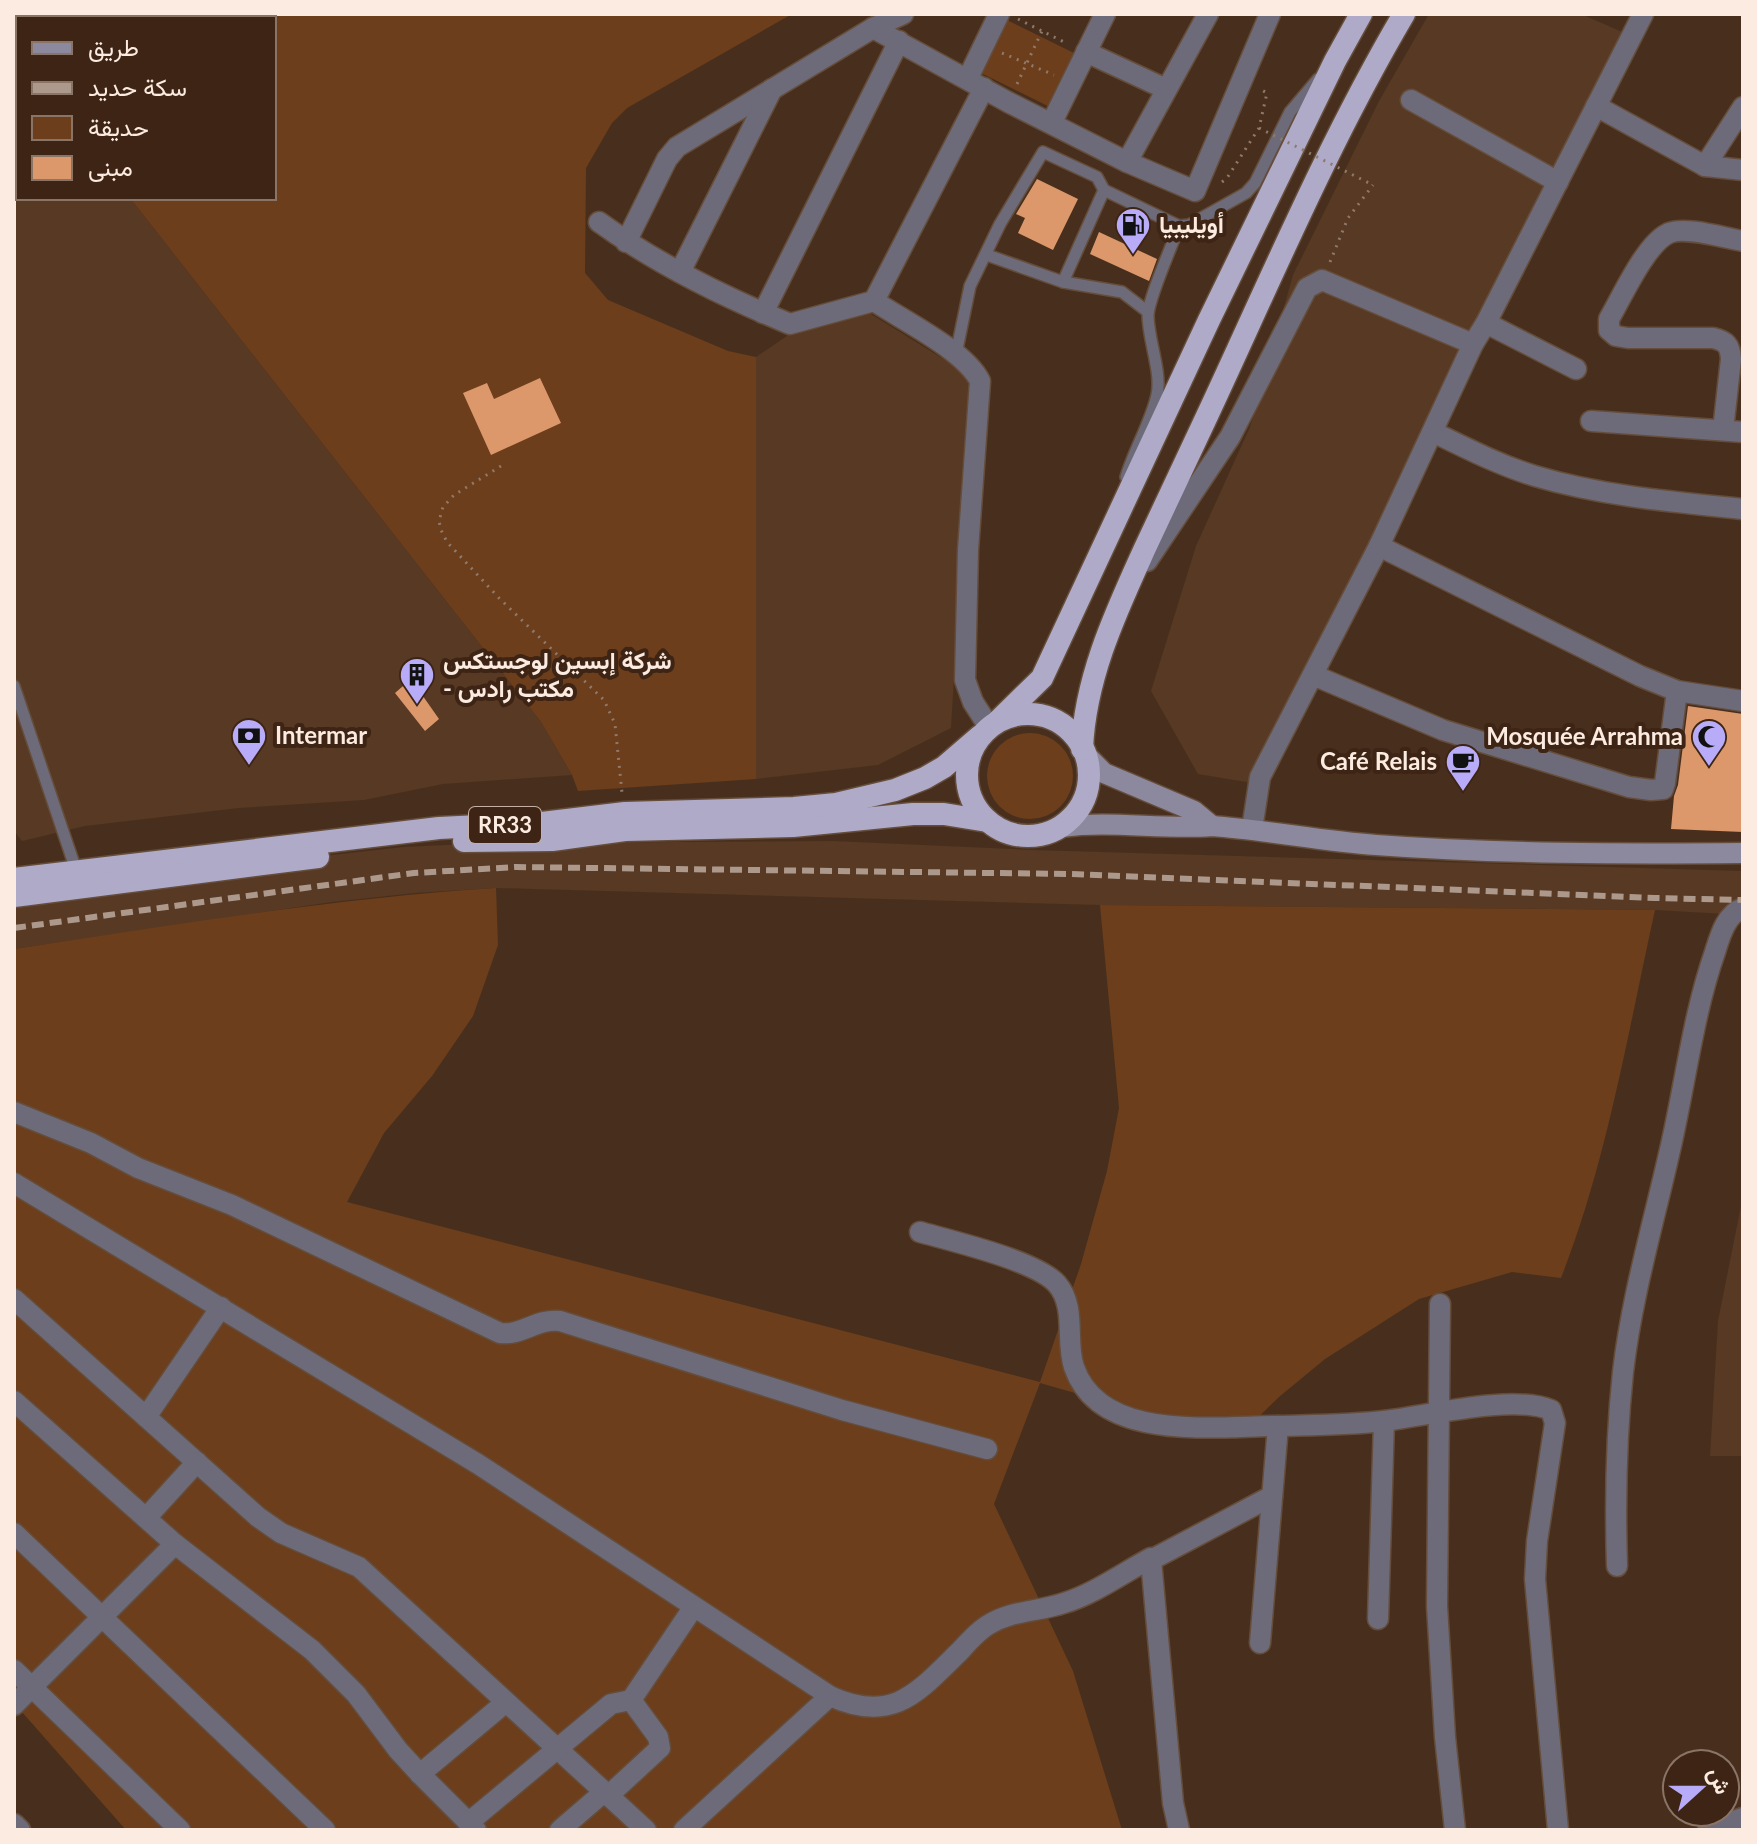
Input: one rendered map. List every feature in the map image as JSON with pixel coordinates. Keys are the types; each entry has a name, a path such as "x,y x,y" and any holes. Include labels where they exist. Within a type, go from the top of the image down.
{"highway":[{"path":"987,821 975,807 967,780 971,752 989,728 1042,678 1209,320 1361,14"},
{"path":"1061,827 1083,801 1088,785 1083,718 1089,691 1123,597 1316,182 1404,14"},
{"name":"RR33","path":"14,879 439,828 542,823 625,813 836,804 895,790 925,778 944,767 989,728 1025,714 1053,719 1075,737 1084,751"},
{"name":"RR33","path":"14,896 436,841 552,840 625,830 793,826 913,814 944,814 987,821 998,829 1023,836 1036,836 1061,827"}],"main road":[{"name":"RR33","path":"1084,751 1104,773 1194,811 1212,826"},
{"name":"RR33","path":"1061,827 1093,822 1187,828 1212,826 1433,848 1649,854 1743,853"}],"street":[{"path":"626,242 667,159 677,147 873,28 903,14"},
{"path":"874,301 976,83 984,45 999,14"},
{"path":"1052,122 1105,14"},
{"path":"1127,162 1208,14"},
{"path":"873,28 1008,102 1127,162 1195,191 1270,14"},
{"path":"1252,829 1260,777 1379,546 1473,344 1643,14"},
{"path":"763,313 899,41"},
{"path":"1086,52 1166,89"},
{"path":"680,272 772,89"},
{"path":"1411,100 1558,182"},
{"path":"1596,106 1705,166 1743,170"},
{"path":"1705,166 1743,107"},
{"path":"599,222 626,242 680,272 790,324 874,301 973,368 980,381 968,550 965,680 973,702 989,728"},
{"path":"1591,421 1733,431 1730,348 1724,341 1713,338 1616,336 1609,330 1609,319 1656,242 1670,233 1686,231 1743,241"},
{"path":"1123,597 1230,437 1307,288 1322,280 1473,344"},
{"path":"1486,323 1576,369"},
{"path":"1433,432 1496,463 1536,476 1674,502 1743,509"},
{"path":"1379,546 1595,656 1677,691 1743,701"},
{"path":"1313,675 1443,730 1552,765 1629,787 1651,790 1663,789 1665,783 1677,691"},
{"path":"1617,1566 1615,1499 1618,1426 1623,1369 1636,1293 1672,1143 1704,987 1730,915 1743,908"},
{"path":"14,1112 91,1143 138,1168 232,1205 500,1333 518,1332 549,1319 560,1321 842,1410 987,1449"},
{"path":"14,1183 478,1464 693,1608 830,1696 853,1706 872,1709 900,1701 935,1675 986,1626 1018,1612 1067,1603 1272,1496"},
{"path":"920,1232 1025,1265 1056,1282 1064,1294 1072,1356 1078,1375 1104,1406 1126,1418 1153,1425 1278,1426 1384,1421 1439,1410 1542,1406 1551,1410 1555,1423 1537,1541 1535,1579 1558,1830"},
{"path":"14,1299 258,1517 281,1533 359,1567 646,1830"},
{"path":"1440,1304 1437,1606 1445,1737 1455,1830"},
{"path":"146,1417 221,1307"},
{"path":"14,1401 175,1544 312,1650 356,1694 398,1750 472,1826 611,1704 631,1700 693,1608"},
{"path":"1378,1619 1384,1421"},
{"path":"1260,1643 1278,1426"},
{"path":"146,1518 197,1462"},
{"path":"14,1533 325,1830"},
{"path":"14,1705 175,1544"},
{"path":"1151,1558 1173,1803 1179,1830"},
{"path":"14,1670 180,1830"},
{"path":"684,1830 830,1696"},
{"path":"560,1830 661,1745 631,1700"},
{"path":"420,1774 505,1703"},
{"path":"1708,1830 1743,1818"},
{"path":"14,1824 20,1830"}],"lane":[{"path":"956,354 970,286 1000,224 1043,152 1097,177 1104,190 1179,226 1189,225 1205,219 1246,193 1255,183 1290,112 1335,61"},
{"path":"1063,282 1104,190"},
{"path":"1120,513 1132,456 1157,398 1148,312 1179,226"},
{"path":"987,255 1063,282 1122,292 1148,312"},
{"path":"14,686 76,870"}],"path":[{"path":"1007,14 1086,52"},
{"path":"1008,102 1042,31"},
{"path":"984,45 1070,82"},
{"path":"1227,178 1259,128 1267,93 1257,88"},
{"path":"1259,128 1373,185 1348,218 1322,280"},
{"path":"501,466 454,495 443,507 439,521 441,530 447,542 499,598 604,700 615,724 625,813"}],"shaded area":[{"path":"1429,14 1581,14 1636,38 1266,791 1246,782 1198,774 1151,691 1196,546 1250,427 1293,275 1379,101"},
{"path":"14,50 16,200 132,200 541,722 572,775 443,784 364,800 239,808 85,826 22,841 14,831"},
{"path":"866,311 966,373 969,381 951,728 878,765 756,779 756,357 819,314"},
{"path":"833,841 1032,850 1743,871 1743,915 1655,910 1100,905 496,888 332,902 14,949 14,901 278,861 403,847 488,843"},
{"path":"1743,1196 1743,1456 1710,1456 1718,1321"}],"green space":[{"path":"792,14 627,108 612,123 586,168 585,273 608,300 728,351 756,357 756,779 578,791 541,722 132,200 276,200 276,16 38,16"},
{"path":"1007,20 1076,54 1050,107 981,73"},
{"path":"1030,733 1047,736 1061,745 1070,759 1073,776 1070,793 1061,807 1047,816 1030,819 1013,816 999,807 990,793 987,776 990,759 999,745 1013,736"},
{"path":"496,888 498,945 473,1016 432,1076 384,1133 347,1202 1040,1382 1081,1264 1107,1171 1119,1108 1100,905 1655,910 1604,1142 1561,1278 1512,1272 1419,1299 1325,1359 1279,1397 1236,1439 1040,1383 994,1504 1073,1671 1122,1830 126,1830 14,1703 14,949 314,905"}],"building":[{"path":"1037,179 1078,199 1053,250 1018,233 1025,218 1016,214"},
{"path":"1099,232 1157,259 1149,281 1090,254"},
{"path":"540,378 561,423 491,455 463,393 487,383 494,399"},
{"name":"شركة إبسين لوجستكس - مكتب رادس","path":"411,679 439,719 425,731 395,693"},
{"name":"Mosquée Arrahma","path":"1688,706 1743,714 1743,832 1671,829"}],"railway":[{"path":"14,928 414,873 516,867 1071,874 1743,900"}],"place":[{"name":"أويليبيا","path":"1133,256"},
{"name":"شركة إبسين لوجستكس - مكتب رادس","path":"417,706"},
{"name":"Intermar","path":"249,767"},
{"name":"Mosquée Arrahma","path":"1709,768"},
{"name":"Café Relais","path":"1463,793"}]}
